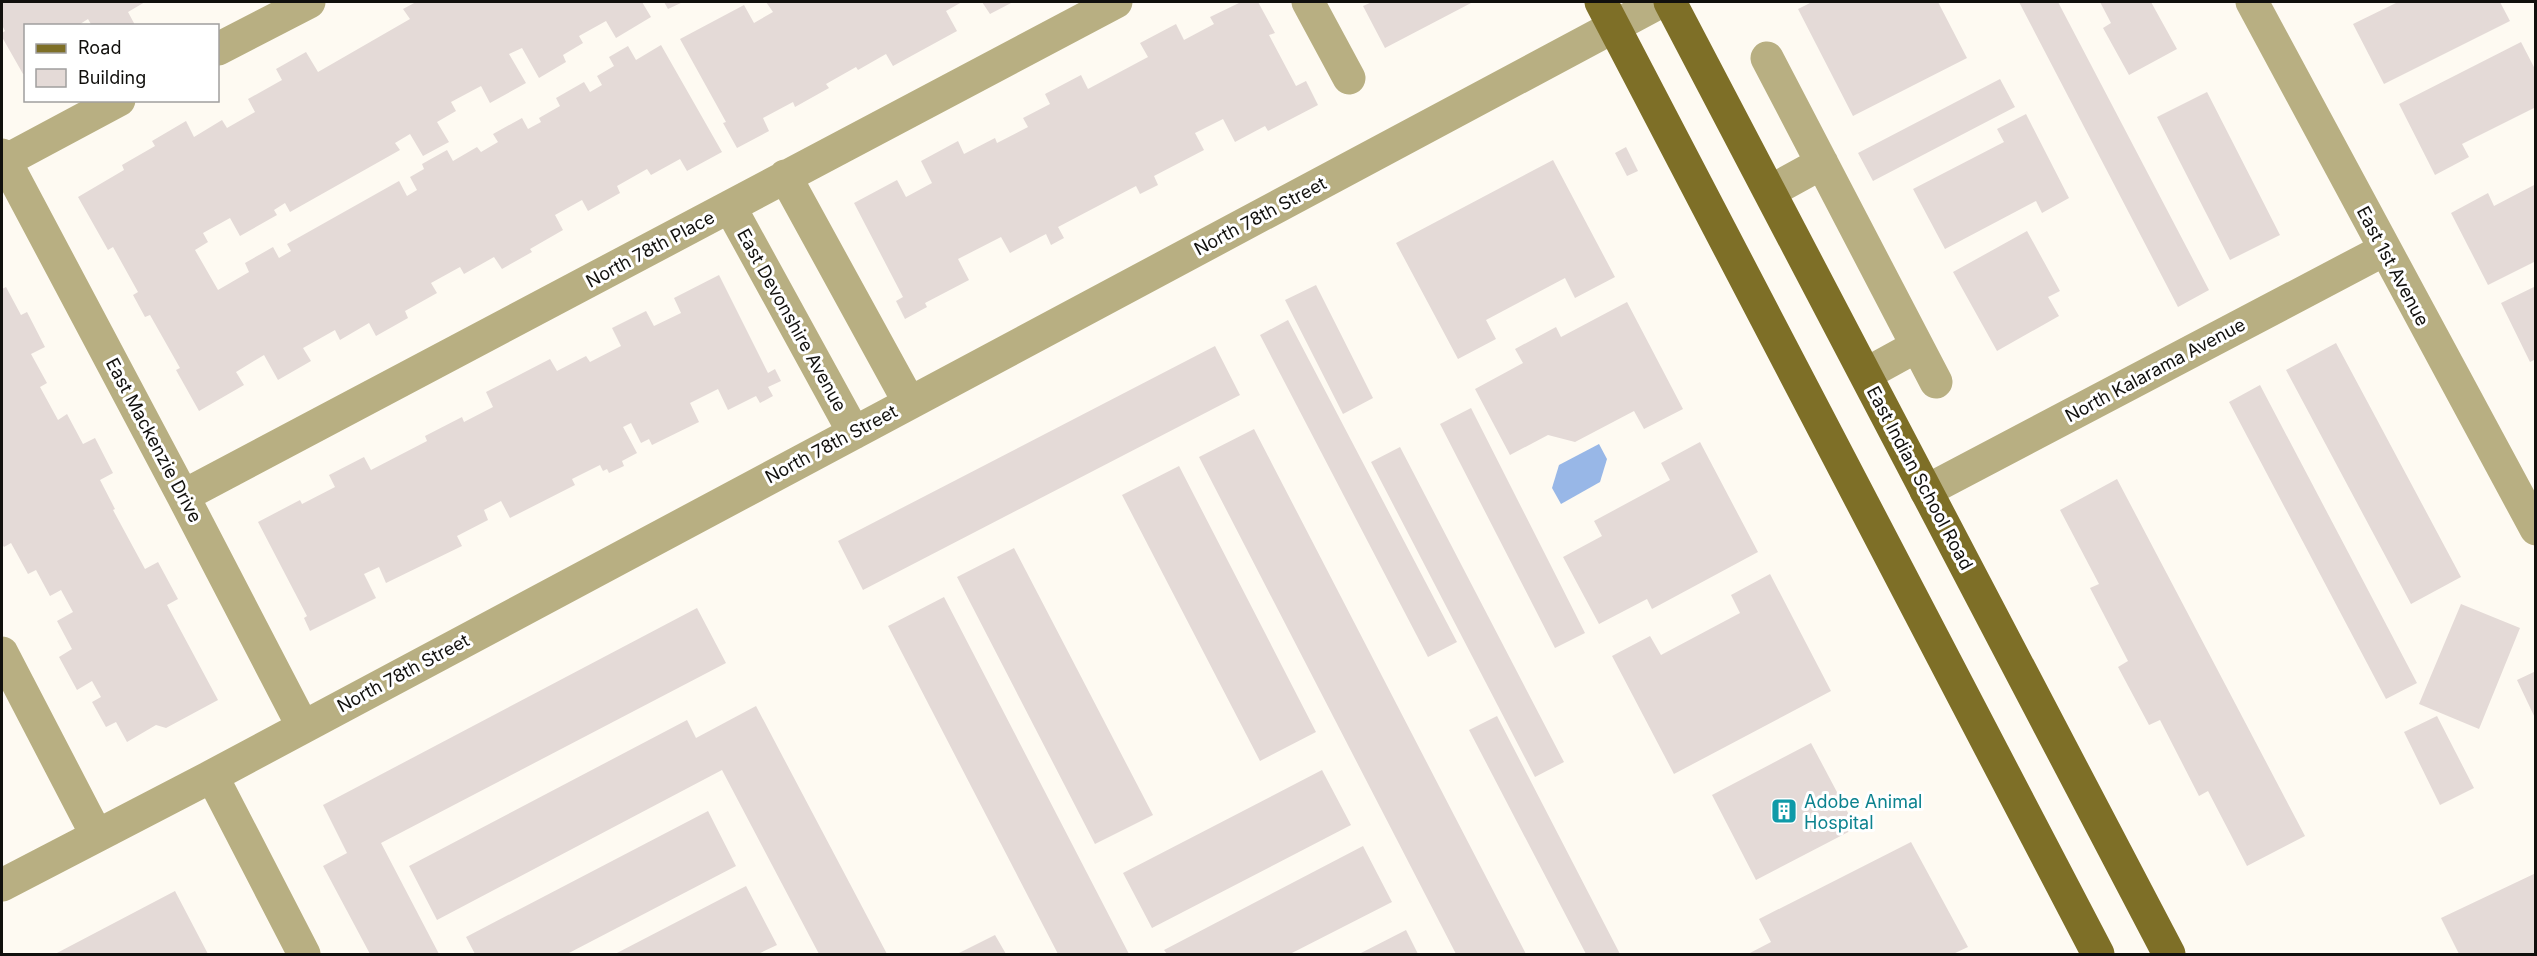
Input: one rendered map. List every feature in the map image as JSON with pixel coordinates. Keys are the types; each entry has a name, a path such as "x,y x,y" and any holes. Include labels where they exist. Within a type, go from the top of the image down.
{"main road":[{"name":"East Indian School Road","path":"1670,2 2169,954"},
{"path":"1607,14 2098,954"}],"street":[{"path":"219,48 309,2"},
{"name":"North 78th Place","path":"183,496 1116,2"},
{"path":"1308,2 1349,78"},
{"name":"North 78th Street","path":"2,885 96,834 212,776 854,433 1607,14 1660,2"},
{"name":"East 1st Avenue","path":"2252,2 2535,529"},
{"path":"1767,58 1936,382"},
{"path":"3,158 115,102"},
{"name":"East Mackenzie Drive","path":"3,158 303,726"},
{"path":"1771,191 1822,163"},
{"path":"785,176 909,402"},
{"name":"East Devonshire Avenue","path":"730,207 854,433"},
{"name":"North Kalarama Avenue","path":"1926,491 2384,250"},
{"path":"1866,374 1917,346"},
{"path":"2,653 96,834"},
{"path":"212,776 304,954"}],"water":[{"path":"1599,444 1607,459 1600,482 1561,504 1552,488 1559,465"}],"building":[{"path":"2,2 145,2 128,12 134,24 91,24 88,19 80,24 24,24 23,74 2,37 5,31 2,25"},
{"path":"416,2 642,2 651,17 616,38 606,21 579,36 583,43 563,55 566,62 539,78 522,48 509,54 526,83 490,103 481,86 451,102 456,111 437,122 449,142 423,156 410,134 395,143 400,150 290,212 285,203 274,210 277,215 240,236 230,218 203,233 208,242 195,250 218,290 249,272 245,263 273,247 279,258 291,251 287,244 399,181 407,196 417,190 410,177 424,169 422,164 447,150 453,161 477,147 481,152 498,142 493,134 522,118 528,129 541,122 539,118 560,106 556,98 584,82 590,92 602,85 597,76 614,66 609,57 628,46 636,60 661,45 722,152 687,171 680,159 651,175 647,169 617,186 620,193 588,211 582,200 555,215 563,230 530,249 532,252 502,269 494,257 464,274 460,267 431,283 437,293 405,311 408,318 376,336 369,323 340,340 335,330 303,348 311,361 278,380 264,355 236,372 244,385 199,411 176,370 180,368 150,315 145,317 133,295 138,292 113,247 108,250 78,197 124,170 122,165 155,146 152,141 186,121 194,137 222,120 227,128 255,112 248,99 282,80 276,69 306,52 318,72 410,19 403,9"},
{"path":"664,2 683,2 668,9"},
{"path":"766,2 962,2 946,11 957,31 893,66 886,54 858,70 856,67 826,84 829,88 795,107 793,102 763,118 769,131 737,148 723,123 726,122 680,39 744,5 754,23 773,12"},
{"path":"982,2 1013,2 990,14"},
{"path":"1241,2 1258,2 1275,33 1269,35 1296,86 1306,81 1318,105 1268,131 1265,126 1235,142 1223,119 1195,133 1204,150 1154,176 1158,185 1140,194 1136,186 1058,227 1064,238 1051,245 1046,234 1010,253 1001,237 958,259 969,280 925,303 927,307 905,319 896,301 903,297 854,203 897,180 906,197 932,183 921,161 958,141 964,154 995,138 997,143 1028,127 1023,118 1050,104 1045,94 1081,75 1088,89 1148,57 1140,43 1176,24 1184,40 1214,24 1210,17"},
{"path":"1372,2 1473,2 1385,48 1363,6"},
{"path":"1812,2 1938,2 1967,58 1853,116 1798,9"},
{"path":"2019,2 2058,2 2209,290 2178,307"},
{"path":"2100,2 2151,2 2177,49 2129,75 2103,28 2111,23"},
{"path":"2398,2 2500,2 2510,21 2384,84 2353,24"},
{"path":"2521,42 2536,71 2536,107 2462,144 2469,157 2435,175 2399,104"},
{"path":"2000,79 2015,107 1873,181 1858,153"},
{"path":"2207,92 2280,235 2230,260 2157,117"},
{"path":"2026,114 2069,198 2042,213 2036,201 1945,249 1913,189 2004,142 1997,129"},
{"path":"1626,147 1638,171 1627,176 1615,153"},
{"path":"1553,160 1615,277 1575,298 1565,278 1486,320 1496,339 1458,359 1396,243"},
{"path":"2536,184 2536,261 2488,285 2451,213 2488,193 2494,206"},
{"path":"2027,231 2060,291 2048,297 2059,316 1997,351 1953,272"},
{"path":"719,275 768,373 775,369 781,381 768,387 773,396 760,403 756,396 728,410 718,389 690,403 699,422 652,445 649,439 641,443 631,423 623,427 637,453 622,461 624,466 609,473 607,469 603,471 600,465 572,479 575,485 510,518 501,501 484,510 488,520 457,536 462,546 386,583 379,567 364,574 376,598 310,631 304,618 307,616 258,522 300,500 302,504 335,487 329,475 364,457 371,470 427,441 425,436 462,417 464,422 493,407 486,392 550,359 557,371 586,356 590,362 621,346 612,328 646,311 654,326 681,313 674,298"},
{"path":"1316,285 1373,398 1343,414 1285,300"},
{"path":"2536,286 2536,359 2530,362 2501,303"},
{"path":"6,287 21,315 27,312 45,347 31,354 47,383 40,387 58,420 67,414 83,444 95,438 113,473 100,480 115,509 113,510 145,569 158,562 178,599 167,605 218,700 166,728 156,725 127,742 116,722 106,727 92,702 101,697 92,681 77,690 59,657 72,649 57,621 73,612 61,590 50,596 36,570 28,574 11,543 4,547 2,544 2,289"},
{"path":"1627,302 1683,409 1644,429 1634,411 1575,442 1548,435 1510,455 1475,389 1523,363 1515,349 1556,327 1561,337"},
{"path":"1288,320 1457,642 1428,657 1260,335"},
{"path":"2336,343 2461,577 2411,604 2286,370"},
{"path":"1215,346 1240,395 863,590 838,541"},
{"path":"2260,385 2417,683 2386,699 2229,402"},
{"path":"1471,408 1585,633 1555,648 1440,424"},
{"path":"1254,429 1526,954 1456,954 1199,457"},
{"path":"1700,442 1758,552 1652,609 1647,599 1599,624 1563,557 1602,536 1594,521 1670,480 1661,463"},
{"path":"1400,447 1564,762 1535,777 1371,462"},
{"path":"1179,466 1316,732 1260,761 1122,495"},
{"path":"2117,479 2305,836 2247,866 2208,791 2199,796 2160,720 2149,725 2118,667 2128,661 2090,588 2099,584 2060,510"},
{"path":"1014,548 1153,815 1095,844 957,577"},
{"path":"1770,574 1831,691 1674,774 1612,656 1650,636 1661,655 1740,613 1731,595"},
{"path":"944,597 1129,954 1058,954 888,626"},
{"path":"2461,604 2520,628 2479,729 2419,704"},
{"path":"697,608 726,663 381,843 439,954 370,954 323,866 347,853 323,805"},
{"path":"2536,671 2536,720 2517,680"},
{"path":"756,706 887,954 819,954 722,770 437,920 409,866 687,720 696,738"},
{"path":"1497,716 1620,954 1586,954 1469,730"},
{"path":"2437,716 2474,788 2440,805 2404,732"},
{"name":"Adobe Animal Hospital","path":"1811,743 1856,828 1756,880 1712,795"},
{"path":"1322,770 1351,825 1152,928 1123,873"},
{"path":"708,811 736,866 567,954 475,954 466,937"},
{"path":"1911,842 1968,947 1953,954 1748,954 1771,942 1759,919"},
{"path":"1363,846 1392,902 1290,954 1167,954 1164,950"},
{"path":"2536,873 2536,954 2459,954 2441,918"},
{"path":"746,886 777,945 758,954 615,954"},
{"path":"175,891 208,954 55,954"},
{"path":"1406,930 1418,954 1359,954"},
{"path":"995,935 1006,954 957,954"}],"place":[{"name":"Adobe Animal Hospital","path":"1784,811"}]}
